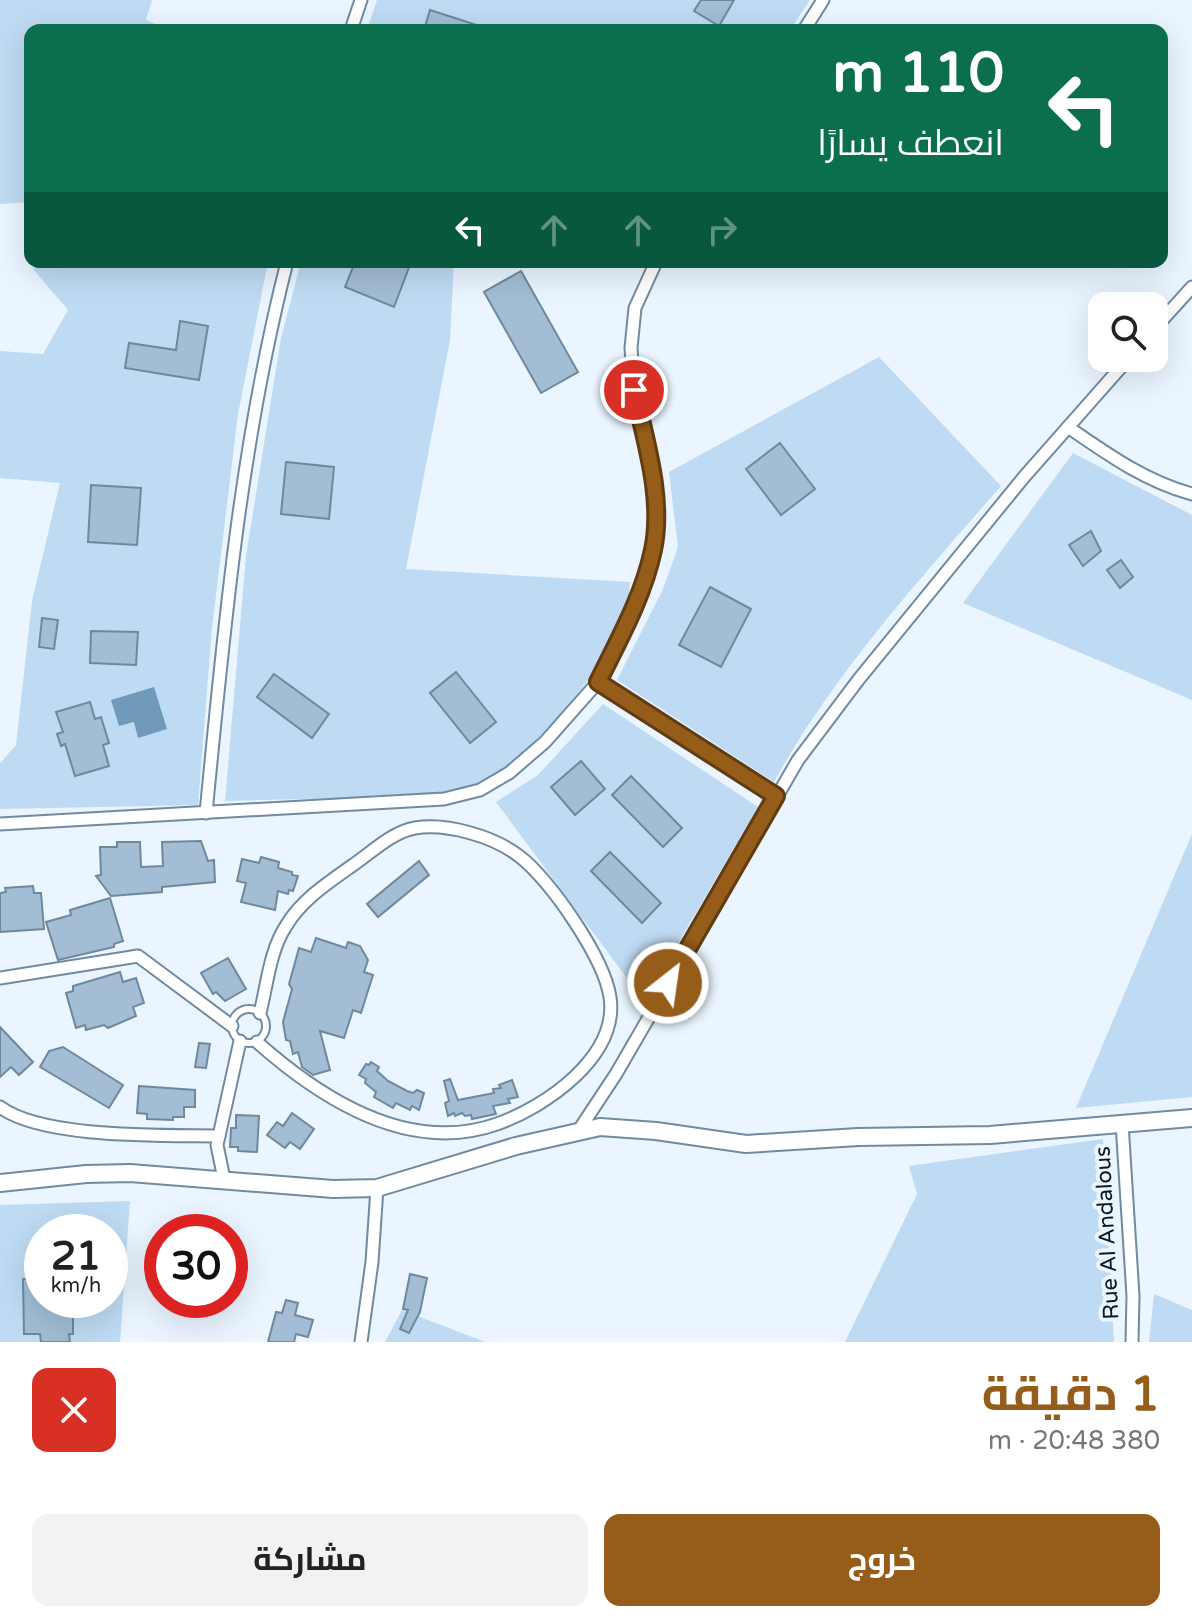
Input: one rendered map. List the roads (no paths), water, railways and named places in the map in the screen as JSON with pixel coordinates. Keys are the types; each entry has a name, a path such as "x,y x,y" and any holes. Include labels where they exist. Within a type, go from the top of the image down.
{"street":[{"path":"353,24 361,0"},
{"path":"808,24 823,0"},
{"path":"206,813 228,588 265,348 285,268"},
{"path":"0,824 444,799 480,790 509,773 545,742 598,682 644,585 654,547 656,509 650,462 634,390 631,348 635,308 653,268"},
{"path":"1168,314 1192,287"},
{"path":"579,1130 624,1060 798,760 859,679 1117,372"},
{"path":"1068,427 1122,464 1155,481 1192,494"},
{"path":"598,682 776,796"},
{"path":"257,1042 312,1087 379,1120 422,1132 479,1130 514,1118 560,1092 573,1079 591,1059 603,1037 610,998 597,961 579,929 547,886 519,856 494,842 463,832 418,828 396,835 323,888 293,915 276,949 260,1013"},
{"path":"0,978 138,956 232,1026"},
{"path":"224,1179 217,1145 240,1041"},
{"path":"0,1107 9,1113 49,1125 104,1134 219,1136"},
{"path":"0,1183 86,1174 165,1174 333,1189 377,1188 516,1146 600,1127 746,1144 858,1137 990,1135 1192,1118"},
{"name":"Rue Al Andalous","path":"1122,1123 1132,1282 1132,1342"},
{"path":"361,1342 372,1262 377,1188"}],"lane":[{"path":"245,1009 260,1013 266,1028 257,1042 240,1041 232,1026 236,1015 245,1009"}]}
